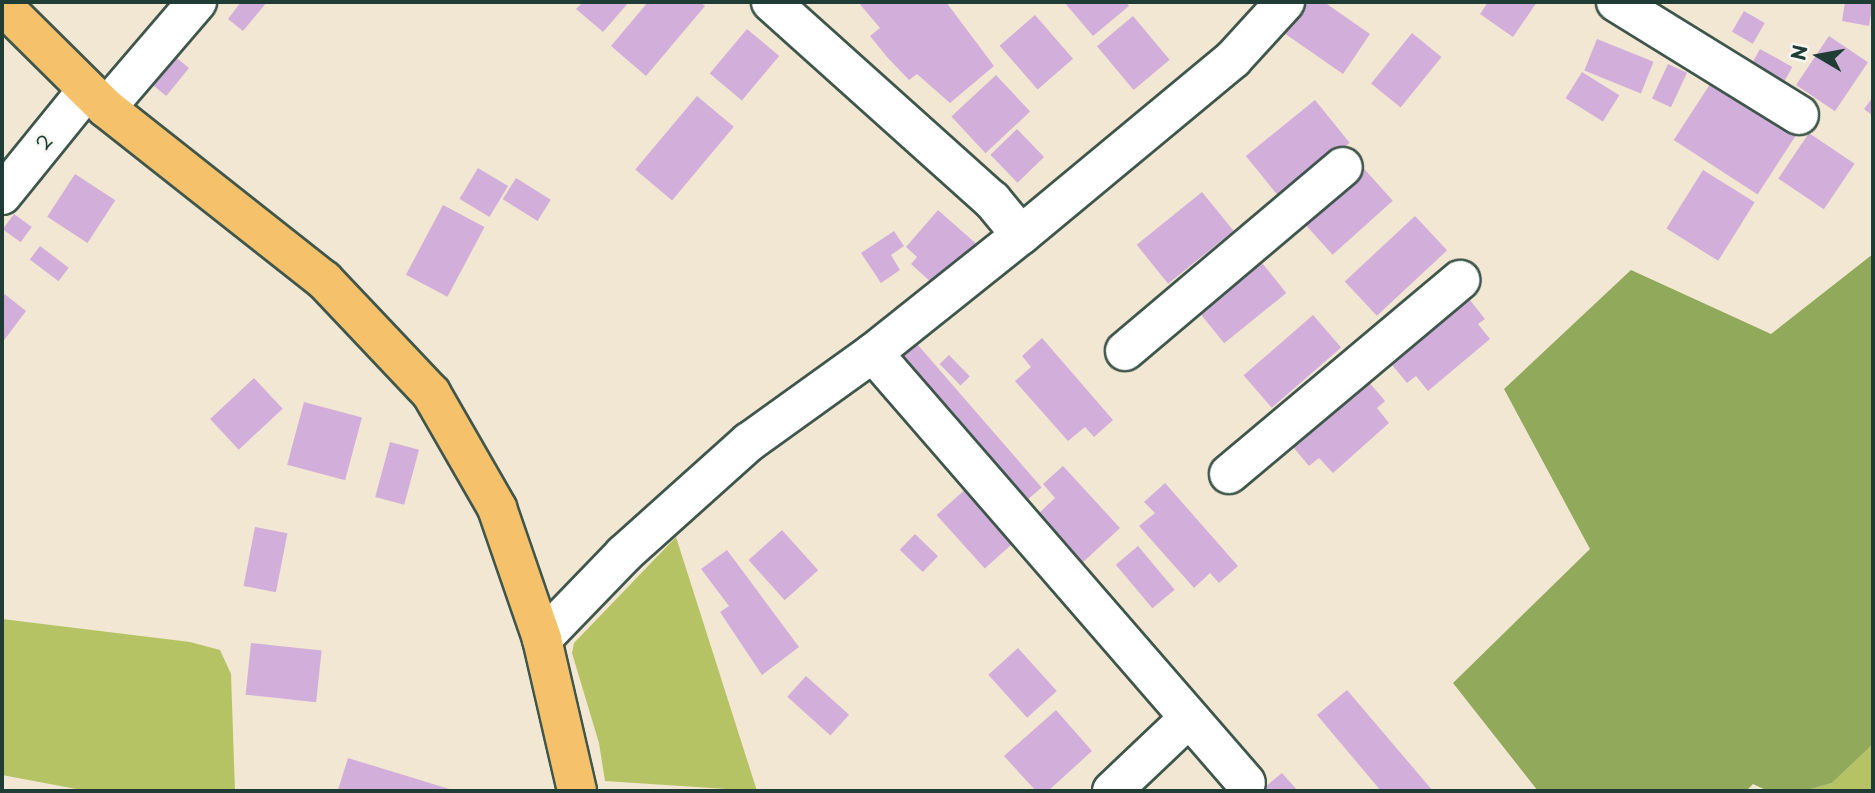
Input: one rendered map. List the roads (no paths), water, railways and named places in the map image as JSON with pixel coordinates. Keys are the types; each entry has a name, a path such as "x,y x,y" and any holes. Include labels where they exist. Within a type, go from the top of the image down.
{"main road":[{"path":"2,5 97,99 324,280 431,393 497,508 542,639 577,791"}],"street":[{"name":"2","path":"2,195 197,2"},
{"path":"771,2 992,200 1021,235"},
{"path":"1615,2 1798,115"},
{"path":"542,639 624,554 749,442 873,353 1021,235 1233,59 1275,6"},
{"path":"1125,351 1343,167"},
{"path":"1229,474 1460,280"},
{"path":"873,353 1246,783"},
{"path":"1112,791 1189,718"}]}
